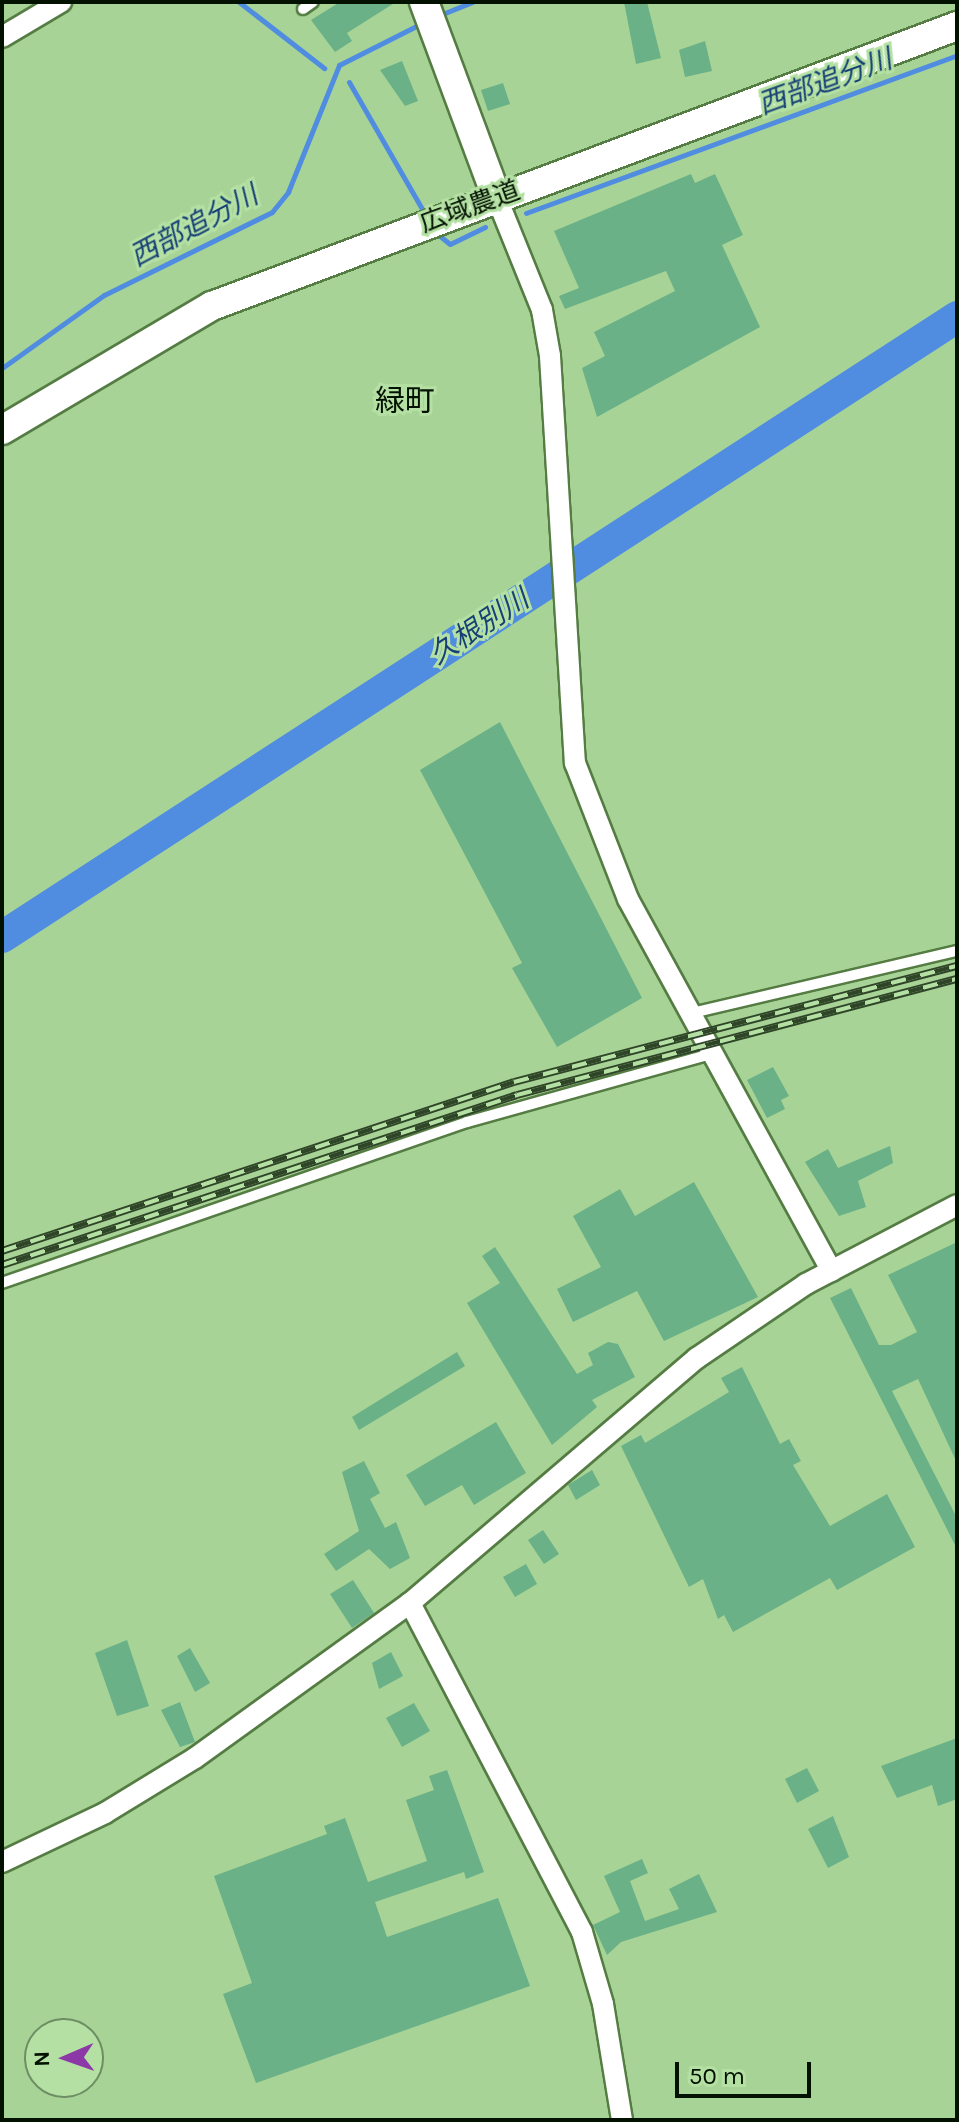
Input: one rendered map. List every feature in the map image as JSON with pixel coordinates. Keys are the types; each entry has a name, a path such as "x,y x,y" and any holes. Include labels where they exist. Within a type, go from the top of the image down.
{"street":[{"path":"2,37 61,2"},
{"path":"424,2 542,310 575,763 593,821 692,1013 832,1271"},
{"name":"広域農道","path":"2,430 212,306 496,196 957,26"},
{"path":"2,1862 105,1813 195,1758 410,1603 633,1406 832,1271 957,1205"},
{"path":"410,1603 582,1932 603,2004 622,2120"}],"lane":[{"path":"303,9 313,2"},
{"path":"692,1013 957,951"},
{"path":"2,1283 467,1122 714,1053"}],"building":[{"path":"340,2 396,2 347,33 352,41 335,52 311,20"},
{"path":"624,2 647,2 661,58 636,64"},
{"path":"705,41 712,71 685,77 679,50"},
{"path":"402,61 418,101 405,106 380,70"},
{"path":"503,83 510,104 488,111 481,90"},
{"path":"691,174 695,183 715,174 743,235 722,245 760,327 597,417 582,368 605,356 594,332 675,291 666,271 565,309 559,296 579,288 554,231"},
{"path":"500,722 642,998 557,1047 512,968 522,963 420,770"},
{"path":"773,1067 789,1096 781,1100 785,1109 767,1118 747,1080"},
{"path":"890,1146 893,1163 858,1181 866,1207 839,1216 805,1162 828,1149 838,1168"},
{"path":"694,1182 758,1297 664,1341 637,1291 573,1322 557,1289 601,1267 573,1216 620,1189 635,1216"},
{"path":"957,1242 957,1463 918,1379 892,1391 957,1518 957,1549 830,1298 851,1288 879,1345 891,1345 917,1332 888,1275"},
{"path":"495,1247 577,1374 593,1365 588,1353 608,1342 618,1344 635,1377 592,1400 597,1407 552,1445 467,1303 500,1283 482,1256"},
{"path":"457,1352 465,1366 359,1430 352,1417"},
{"path":"742,1367 780,1444 789,1439 801,1461 793,1465 830,1526 887,1494 915,1547 837,1590 830,1578 733,1632 724,1615 718,1619 703,1579 689,1587 621,1446 641,1435 645,1443 729,1392 721,1378"},
{"path":"496,1422 526,1473 474,1505 462,1485 425,1506 406,1475"},
{"path":"364,1461 380,1493 370,1499 385,1528 396,1522 410,1558 390,1569 369,1549 336,1571 324,1554 359,1531 342,1472"},
{"path":"592,1470 600,1485 576,1500 568,1485"},
{"path":"543,1530 559,1554 544,1564 528,1540"},
{"path":"526,1564 537,1584 515,1597 503,1577"},
{"path":"353,1580 374,1613 352,1628 330,1594"},
{"path":"127,1640 149,1706 117,1716 95,1653"},
{"path":"190,1648 210,1683 195,1692 177,1656"},
{"path":"391,1652 403,1676 379,1689 372,1663"},
{"path":"180,1702 195,1742 180,1747 161,1710"},
{"path":"414,1703 430,1731 402,1747 386,1718"},
{"path":"957,1738 957,1799 938,1806 932,1785 897,1798 881,1766"},
{"path":"807,1768 819,1791 797,1803 785,1779"},
{"path":"447,1770 484,1872 466,1879 464,1872 375,1902 387,1937 498,1898 530,1986 256,2083 223,1994 252,1983 214,1876 327,1834 324,1826 345,1818 368,1882 427,1861 406,1800 434,1790 429,1776"},
{"path":"833,1816 849,1857 828,1868 808,1829"},
{"path":"642,1859 648,1873 630,1881 645,1921 679,1909 669,1889 699,1874 717,1912 621,1942 607,1955 593,1925 620,1912 604,1876"}],"waterway":[{"name":"西部追分川","path":"239,2 324,68"},
{"path":"440,15 473,2"},
{"name":"西部追分川","path":"2,368 104,295 272,212 288,192 339,65 424,22"},
{"name":"西部追分川","path":"526,213 957,55"},
{"name":"西部追分川","path":"349,82 426,216"},
{"name":"西部追分川","path":"435,232 450,244 485,227"},
{"name":"久根別川","path":"2,937 957,317"}],"railway":[{"path":"2,1251 514,1082 957,966"},
{"path":"2,1265 517,1095 957,979"}],"district":[{"name":"緑町","path":"405,401"}]}
